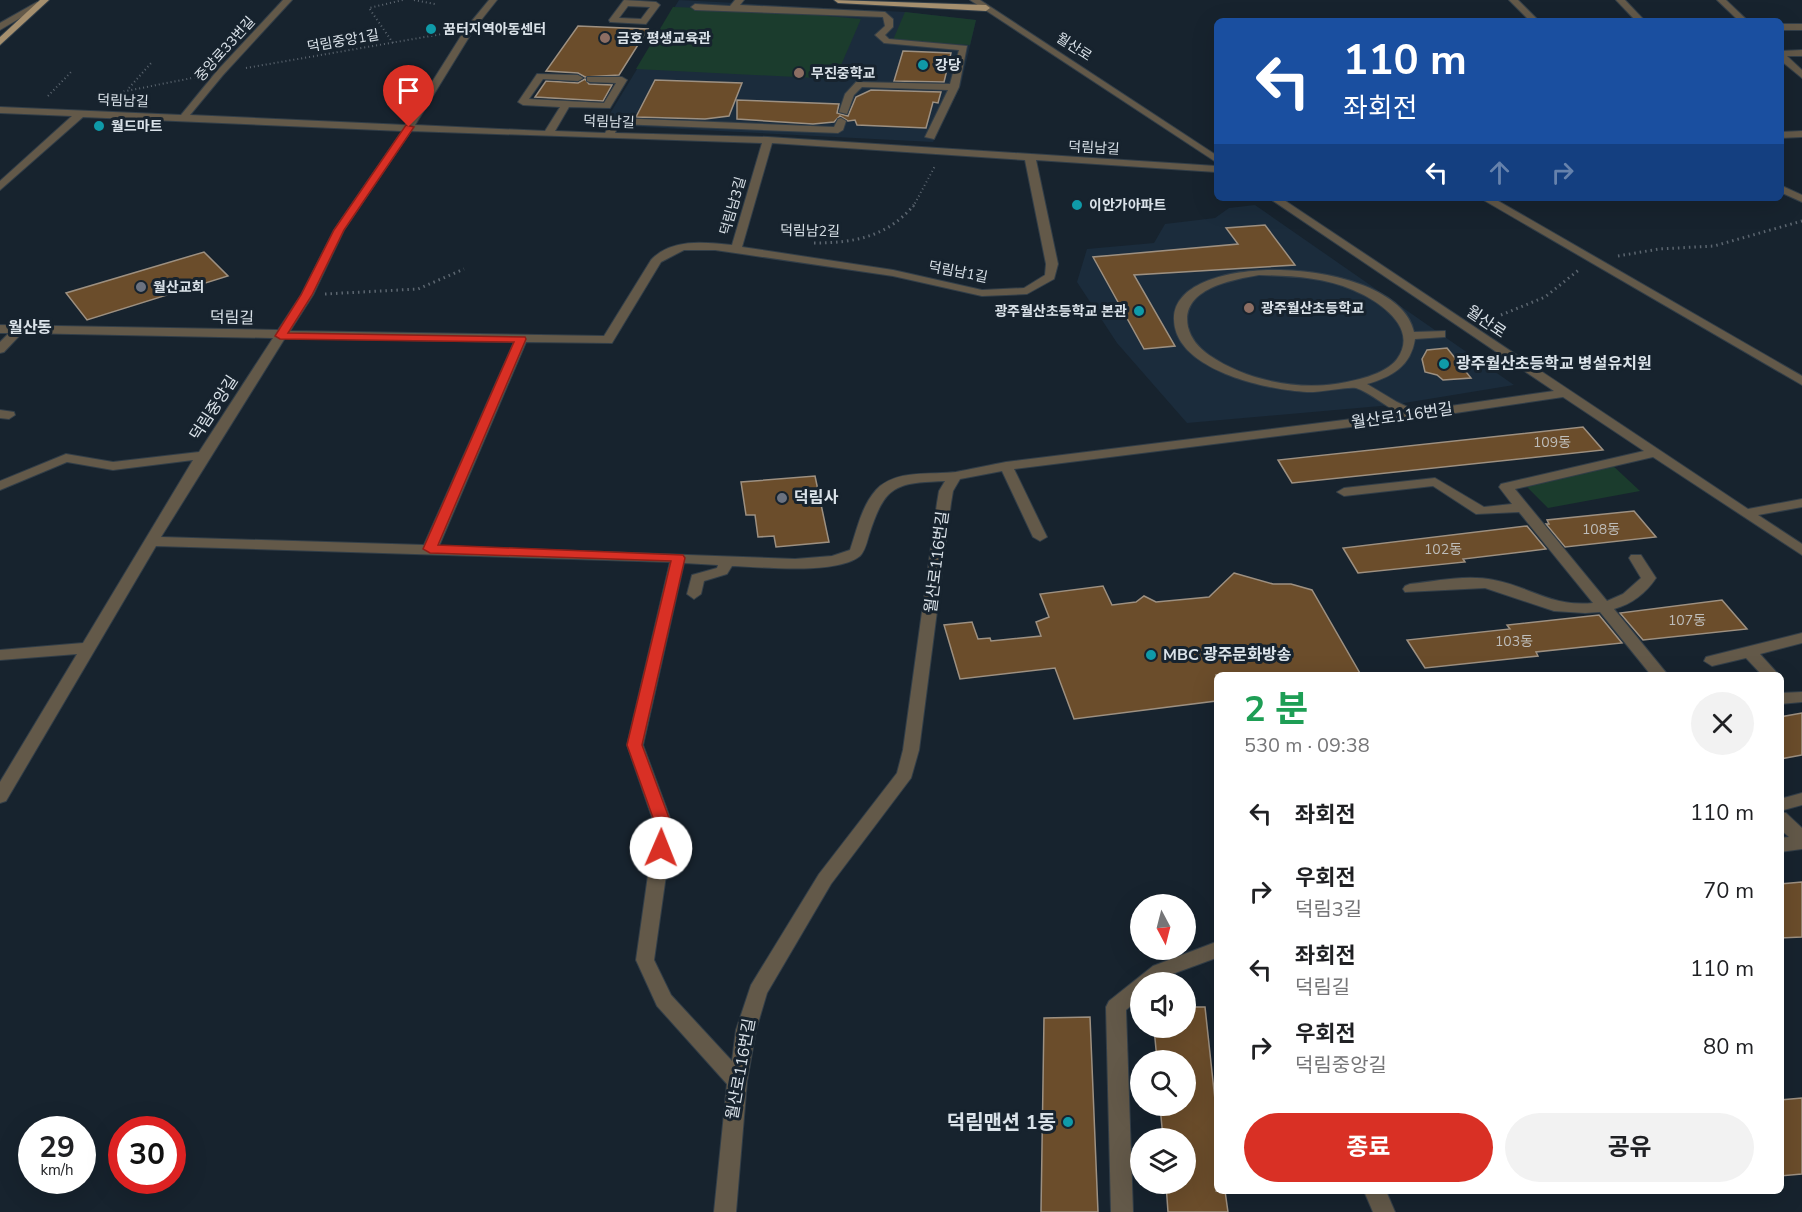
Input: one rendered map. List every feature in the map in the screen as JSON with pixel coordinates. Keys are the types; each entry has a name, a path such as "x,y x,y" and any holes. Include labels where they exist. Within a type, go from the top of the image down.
{"main road":[{"path":"838,0 989,6"},
{"path":"0,42 42,2"}],"street":[{"name":"중앙로33번길","path":"184,117 220,73 288,0"},
{"name":"덕림중앙길","path":"0,797 8,771 203,455 307,295 339,230 409,127 470,28 493,0"},
{"name":"월산로","path":"974,0 989,6 1214,158"},
{"path":"1514,0 1532,18"},
{"path":"1620,0 1638,18"},
{"path":"1721,0 1741,18"},
{"path":"0,27 42,2"},
{"path":"695,7 732,9 737,3 885,15 889,19 889,27 879,35 887,41 964,48 954,87 930,137"},
{"path":"1784,27 1802,27"},
{"path":"1784,54 1802,53"},
{"path":"1784,58 1802,75"},
{"path":"523,102 540,76 578,78"},
{"path":"523,102 606,106 622,80 590,79"},
{"path":"609,135 616,121 838,130 850,94 859,84 954,87"},
{"path":"523,102 557,119"},
{"path":"548,134 566,104"},
{"name":"덕림남길","path":"0,110 548,134 768,140 1214,169"},
{"path":"0,186 80,114"},
{"path":"1784,135 1802,134"},
{"name":"덕림남3길","path":"608,340 657,260 664,253 676,248 706,245 736,249 768,140"},
{"name":"덕림남1길","path":"736,249 893,273 982,293 1027,291 1050,277 1052,264 1030,158"},
{"path":"1784,190 1802,199"},
{"name":"월산로","path":"1278,201 1802,551"},
{"path":"1490,201 1802,381"},
{"path":"1259,272 1294,272 1329,278 1361,289 1387,303 1404,321 1410,336 1405,358 1387,373 1358,384 1320,388 1279,386 1240,376 1208,361 1187,342 1179,322 1183,304 1200,288 1226,278 1259,272"},
{"name":"덕림길","path":"0,329 280,336 608,340"},
{"path":"0,349 19,329"},
{"path":"1410,336 1441,334"},
{"path":"430,549 521,339"},
{"path":"1358,384 1392,405 1415,415"},
{"name":"월산로116번길","path":"725,1212 736,1081 749,1020 758,992 776,958 841,856 905,774 911,750 944,502 955,476 1006,466 1415,415 1563,393"},
{"path":"1653,453 1506,487 1657,672"},
{"path":"0,486 66,458 113,466 203,455"},
{"path":"1006,466 1040,537"},
{"path":"152,541 728,561 825,562 851,557 856,552 879,494 888,486 901,482 955,476"},
{"path":"1344,492 1435,482 1481,511 1522,507"},
{"path":"1747,513 1802,503"},
{"path":"678,558 635,745 664,826 645,960 664,1000 736,1081"},
{"path":"1410,589 1492,583 1543,603 1579,608 1604,608 1640,593 1650,578 1636,558"},
{"path":"694,594 697,578 722,571 728,561"},
{"path":"1712,661 1802,638"},
{"path":"0,655 86,648"},
{"path":"1749,652 1767,672"},
{"path":"1784,804 1802,799"},
{"path":"1784,822 1802,840"},
{"path":"1784,844 1802,840"},
{"path":"1159,972 1214,951"},
{"path":"1122,1212 1116,1007 1130,995"},
{"path":"1376,1194 1384,1212"}],"path":[{"path":"393,43 369,8 403,0"},
{"path":"414,0 435,4"},
{"name":"덕림중앙1길","path":"85,100 129,88 470,28"},
{"path":"129,88 152,62"},
{"path":"32,111 72,72"},
{"name":"덕림남2길","path":"803,243 836,244 872,239 913,211 927,187 940,152"},
{"path":"1502,315 1545,297 1594,261 1659,249 1714,246 1802,221"},
{"path":"307,295 418,289 464,269"}],"shaded area":[{"name":"무진중학교","path":"679,0 905,12 976,20 961,85 933,142 603,125"},
{"name":"광주월산초등학교","path":"1255,205 1514,385 1392,405 1187,423 1117,343 1077,282 1087,249 1154,243 1165,224 1215,218 1229,208"}],"green space":[{"path":"673,7 759,10 861,19 835,79 636,69"},
{"path":"905,12 976,20 970,45 893,40"},
{"path":"1610,463 1640,491 1548,508 1519,479"}],"building":[{"path":"578,26 648,29 619,75 585,77 578,73 546,71"},
{"name":"강당","path":"903,51 951,53 944,82 894,81"},
{"path":"585,79 589,84 612,85 603,101 535,97 546,81 578,83"},
{"path":"655,80 742,83 729,116 705,119 636,117"},
{"path":"871,90 941,92 938,103 933,102 926,128 857,125 855,120 848,121 840,116 834,122 813,124 737,119 737,100 839,104 837,113 848,116 856,97"},
{"name":"광주월산초등학교 본관","path":"1265,225 1295,265 1134,275 1175,346 1144,349 1093,257 1238,244 1226,228"},
{"name":"월산교회","path":"204,252 228,276 87,320 66,293"},
{"name":"광주월산초등학교 병설유치원","path":"1447,348 1471,378 1443,380 1437,375 1425,372 1422,359 1427,350"},
{"path":"1583,427 1603,450 1292,483 1278,460"},
{"name":"덕림사","path":"815,476 829,542 776,547 774,536 758,537 755,515 746,515 741,482"},
{"path":"1634,511 1656,537 1565,547 1546,524 1549,524 1547,520"},
{"path":"1527,526 1546,549 1463,559 1465,562 1358,573 1343,548"},
{"name":"MBC 광주문화방송","path":"1234,573 1273,584 1291,584 1312,590 1359,672 1214,672 1214,701 1074,719 1055,668 960,679 944,625 972,622 978,639 990,638 991,641 1041,636 1036,622 1049,617 1040,594 1103,586 1112,605 1136,602 1144,596 1156,602 1209,597"},
{"path":"1722,600 1747,629 1643,640 1620,613"},
{"path":"1599,615 1622,643 1536,652 1538,656 1425,668 1407,640 1510,629 1507,625"},
{"path":"1802,713 1802,755 1784,758 1784,716"},
{"path":"1802,882 1802,937 1784,938 1784,884"},
{"path":"1196,1007 1205,1007 1214,1090 1214,1194 1225,1194 1228,1212 1168,1212 1167,1194 1196,1194 1196,1128 1162,1128 1161,1116 1196,1116 1196,1050 1156,1050 1155,1038 1196,1038"},
{"name":"덕림맨션 1동","path":"1090,1017 1098,1212 1041,1212 1044,1018"},
{"path":"1802,1098 1802,1174 1784,1176 1784,1100"}],"place":[{"name":"꿈터지역아동센터","path":"431,29"},
{"name":"금호 평생교육관","path":"605,38"},
{"name":"강당","path":"923,65"},
{"name":"무진중학교","path":"799,73"},
{"name":"월드마트","path":"99,126"},
{"name":"이안가아파트","path":"1077,205"},
{"name":"월산교회","path":"141,287"},
{"name":"광주월산초등학교","path":"1249,308"},
{"name":"광주월산초등학교 본관","path":"1139,311"},
{"name":"광주월산초등학교 병설유치원","path":"1444,364"},
{"name":"덕림사","path":"782,498"},
{"name":"MBC 광주문화방송","path":"1151,655"},
{"name":"덕림맨션 1동","path":"1068,1122"}],"district":[{"name":"월산동","path":"30,328"}],"route":[{"path":"409,127 339,230 307,295 280,336 521,339 430,549 678,558 635,745 664,826 661,848"}]}
